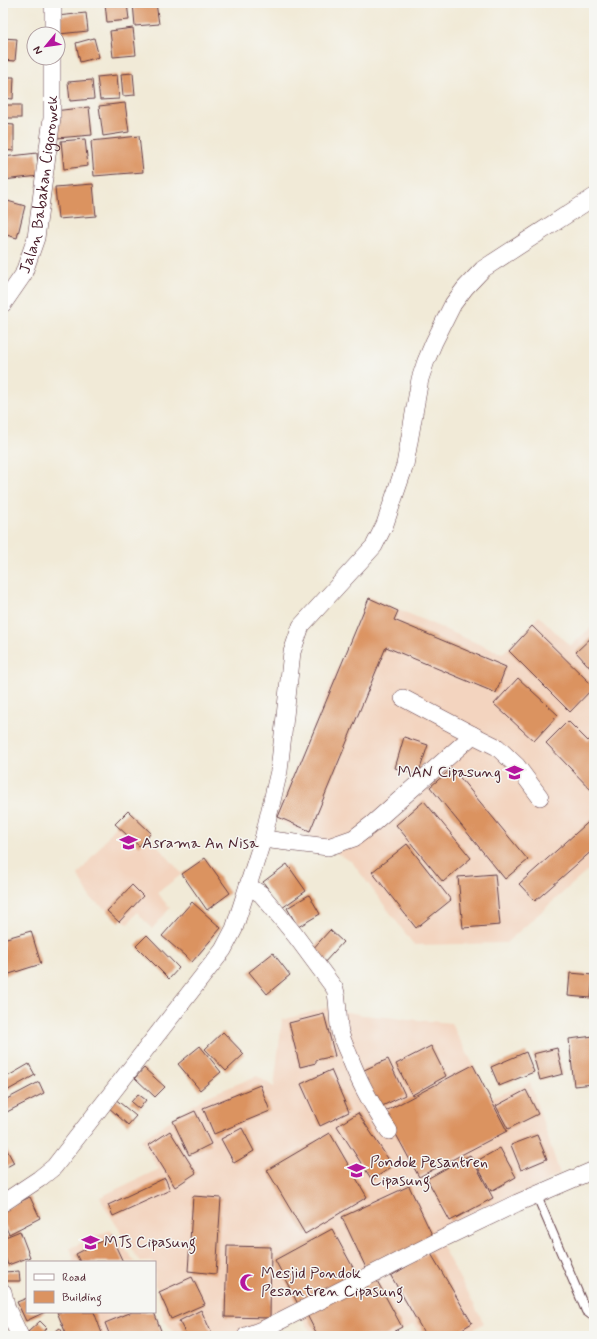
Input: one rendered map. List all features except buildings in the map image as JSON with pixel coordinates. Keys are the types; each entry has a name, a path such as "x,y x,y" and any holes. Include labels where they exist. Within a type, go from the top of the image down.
{"street":[{"path":"52,26 53,3"},
{"name":"Jalan Babakan Cigorowek","path":"3,304 23,275 36,238 52,118 52,66"},
{"path":"3,1203 54,1167 223,950 234,929 263,839 279,771 292,652 301,626 374,546 385,524 405,465 420,379 426,361 453,304 483,268 594,197"},
{"path":"403,698 497,747 517,766 540,797"},
{"path":"263,839 328,847 354,838 371,825 473,735"},
{"path":"248,886 261,894 272,907 295,935 334,989 337,996 342,1039 364,1091 389,1131"},
{"path":"246,1336 264,1329 517,1203 537,1196 594,1170"},
{"path":"3,1292 5,1310 20,1336"}],"lane":[{"path":"537,1196 586,1311 594,1318"}],"shaded area":[{"name":"MAN Cipasung","path":"368,596 502,654 539,616 570,646 594,625 594,635 576,652 594,672 594,687 594,735 588,741 568,721 546,743 594,793 594,817 519,884 535,901 594,849 594,865 506,943 414,945 352,862 274,818","holes":["369,598 398,610 394,620 506,667 495,693 386,647 309,831 278,817","532,626 594,687 570,711 509,651","518,678 558,715 534,741 495,704","404,738 428,745 418,775 395,767","452,769 528,860 506,879 430,788","424,802 471,858 443,882 396,825","408,844 451,900 416,928 372,872","495,874 500,925 463,928 458,877"]},
{"name":"Asrama An Nisa","path":"128,811 182,874 157,893 170,908 152,929 137,912 128,924 91,899 78,875"},
{"name":"Pondok Pesantren Cipasung","path":"327,1008 363,1015 451,1023 491,1098 530,1083 560,1174 438,1239 484,1323 462,1336 421,1336 414,1324 391,1336 313,1336 298,1308 272,1322 230,1336 176,1336 164,1320 156,1286 156,1261 139,1261 100,1197 159,1169 141,1140 205,1097 257,1076 274,1087 282,1020"},
{"name":"MTs Cipasung","path":"110,1230 134,1261 123,1261 111,1236 76,1254 80,1261 71,1261 74,1259 70,1248"},
{"path":"94,1313 131,1313 110,1336 103,1336"}],"place":[{"name":"MAN Cipasung","path":"514,772"},
{"name":"Asrama An Nisa","path":"129,843"},
{"name":"Pondok Pesantren Cipasung","path":"357,1171"},
{"name":"MTs Cipasung","path":"91,1242"},
{"name":"Mesjid Pondok Pesantren Cipasung","path":"248,1282"}]}
